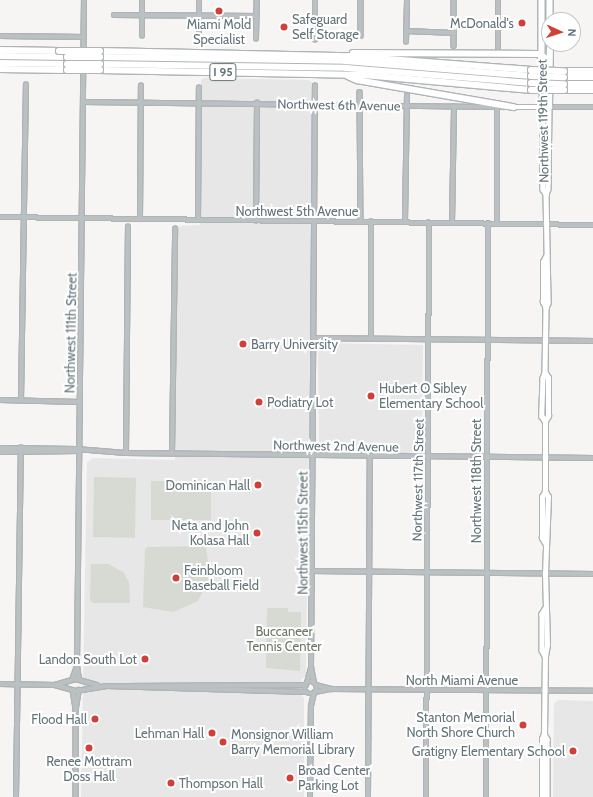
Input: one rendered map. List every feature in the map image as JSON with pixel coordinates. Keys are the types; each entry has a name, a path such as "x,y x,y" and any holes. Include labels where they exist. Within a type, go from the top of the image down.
{"highway":[{"name":"Northwest 119th Street","path":"542,0 542,56"},
{"path":"550,0 550,12"},
{"name":"I 95","path":"0,50 59,51 100,54 290,54 349,56 531,73 564,74 593,71"},
{"path":"290,54 408,52 542,56 550,68"},
{"name":"Northwest 119th Street","path":"546,108 550,52"},
{"path":"0,56 67,57 100,54 345,61 531,73"},
{"path":"0,63 66,67"},
{"path":"100,67 333,68 531,87"},
{"name":"I 95","path":"0,69 100,67 346,75 531,87 564,87 593,90"},
{"path":"564,74 593,77"},
{"path":"346,75 357,80 514,107"},
{"path":"564,87 593,84"}],"main road":[{"name":"Northwest 119th Street","path":"542,56 546,108 548,189 546,194 546,256 543,262 543,302 546,308 545,372 548,386 548,416 545,421 545,492 548,497 547,538 545,543 545,609 542,614 542,650 545,656 544,734"},
{"name":"Northwest 6th Avenue","path":"514,107 546,108"},
{"path":"542,797 542,739 544,734"},
{"path":"544,734 547,739 547,797"}],"street":[{"name":"Northwest 111th Street","path":"76,708 80,689 77,666 84,0"},
{"path":"142,0 142,36"},
{"path":"199,0 199,36"},
{"path":"256,39 257,0"},
{"path":"315,0 315,40"},
{"path":"361,0 361,36"},
{"path":"406,42 407,0"},
{"path":"454,0 454,46"},
{"path":"498,0 498,48"},
{"path":"114,15 257,16"},
{"path":"407,31 454,33"},
{"path":"0,36 84,37"},
{"path":"21,400 26,86"},
{"path":"140,219 141,86"},
{"name":"Northwest 115th Street","path":"312,668 315,86"},
{"path":"198,220 199,88"},
{"path":"360,92 361,221"},
{"path":"405,222 407,96"},
{"name":"Northwest 6th Avenue","path":"84,102 514,107"},
{"path":"256,221 257,103"},
{"path":"452,223 454,107"},
{"name":"Northwest 6th Avenue","path":"546,108 593,107"},
{"path":"497,108 497,224"},
{"name":"Northwest 5th Avenue","path":"0,217 593,225"},
{"path":"371,339 372,222"},
{"name":"Northwest 117th Street","path":"426,797 429,458 429,223"},
{"name":"Northwest 118th Street","path":"486,797 488,224"},
{"path":"126,454 128,227"},
{"path":"172,454 175,229"},
{"path":"314,338 593,341"},
{"path":"0,400 80,402"},
{"name":"Northwest 2nd Avenue","path":"0,448 126,454 429,458 593,458"},
{"path":"16,797 21,450"},
{"name":"Northwest 2nd Avenue","path":"0,452 21,450"},
{"path":"368,797 370,457"},
{"path":"313,571 593,574"},
{"name":"Northwest 111th Street","path":"76,708 72,681 77,666"},
{"path":"311,706 306,684 312,668"},
{"path":"310,797 311,706 315,693 312,668"},
{"path":"0,684 55,685 80,680 98,686"},
{"path":"55,685 72,689 80,689 98,686 240,687 306,684"},
{"name":"North Miami Avenue","path":"306,684 315,684 331,689"},
{"path":"240,687 307,693"},
{"name":"North Miami Avenue","path":"307,693 315,693 331,689 593,692"},
{"path":"76,708 76,797"}],"shaded area":[{"name":"Barry University","path":"204,78 309,80 313,83 306,675 301,680 301,695 304,698 304,797 81,797 87,462 93,458 175,460 178,229 180,226 200,225 201,80"},
{"name":"Hubert O Sibley Elementary School","path":"321,343 423,345 422,452 332,451 319,448 318,347"},
{"name":"Gratigny Elementary School","path":"558,700 593,701 593,797 553,797 554,704"}],"green space":[{"path":"94,477 136,478 135,538 93,537"},
{"path":"151,481 211,481 211,520 151,520"},
{"name":"Feinbloom Baseball Field","path":"200,546 206,548 210,575 198,601 173,612 143,607 145,549 148,547"},
{"path":"91,564 108,564 123,572 129,582 130,603 93,603 90,600"},
{"name":"Buccaneer Tennis Center","path":"267,608 288,608 288,612 301,612 300,671 266,668"}],"place":[{"name":"Miami Mold Specialist","path":"219,11"},
{"name":"McDonald's","path":"522,23"},
{"name":"Safeguard Self Storage","path":"284,27"},
{"name":"Barry University","path":"243,344"},
{"name":"Hubert O Sibley Elementary School","path":"371,396"},
{"name":"Podiatry Lot","path":"259,402"},
{"name":"Dominican Hall","path":"258,485"},
{"name":"Neta and John Kolasa Hall","path":"257,533"},
{"name":"Feinbloom Baseball Field","path":"176,578"},
{"name":"Landon South Lot","path":"145,659"},
{"name":"Flood Hall","path":"95,719"},
{"name":"Stanton Memorial North Shore Church","path":"523,725"},
{"name":"Lehman Hall","path":"212,733"},
{"name":"Monsignor William Barry Memorial Library","path":"223,742"},
{"name":"Renee Mottram Doss Hall","path":"89,748"},
{"name":"Gratigny Elementary School","path":"573,751"},
{"name":"Broad Center Parking Lot","path":"290,778"},
{"name":"Thompson Hall","path":"171,783"}]}
